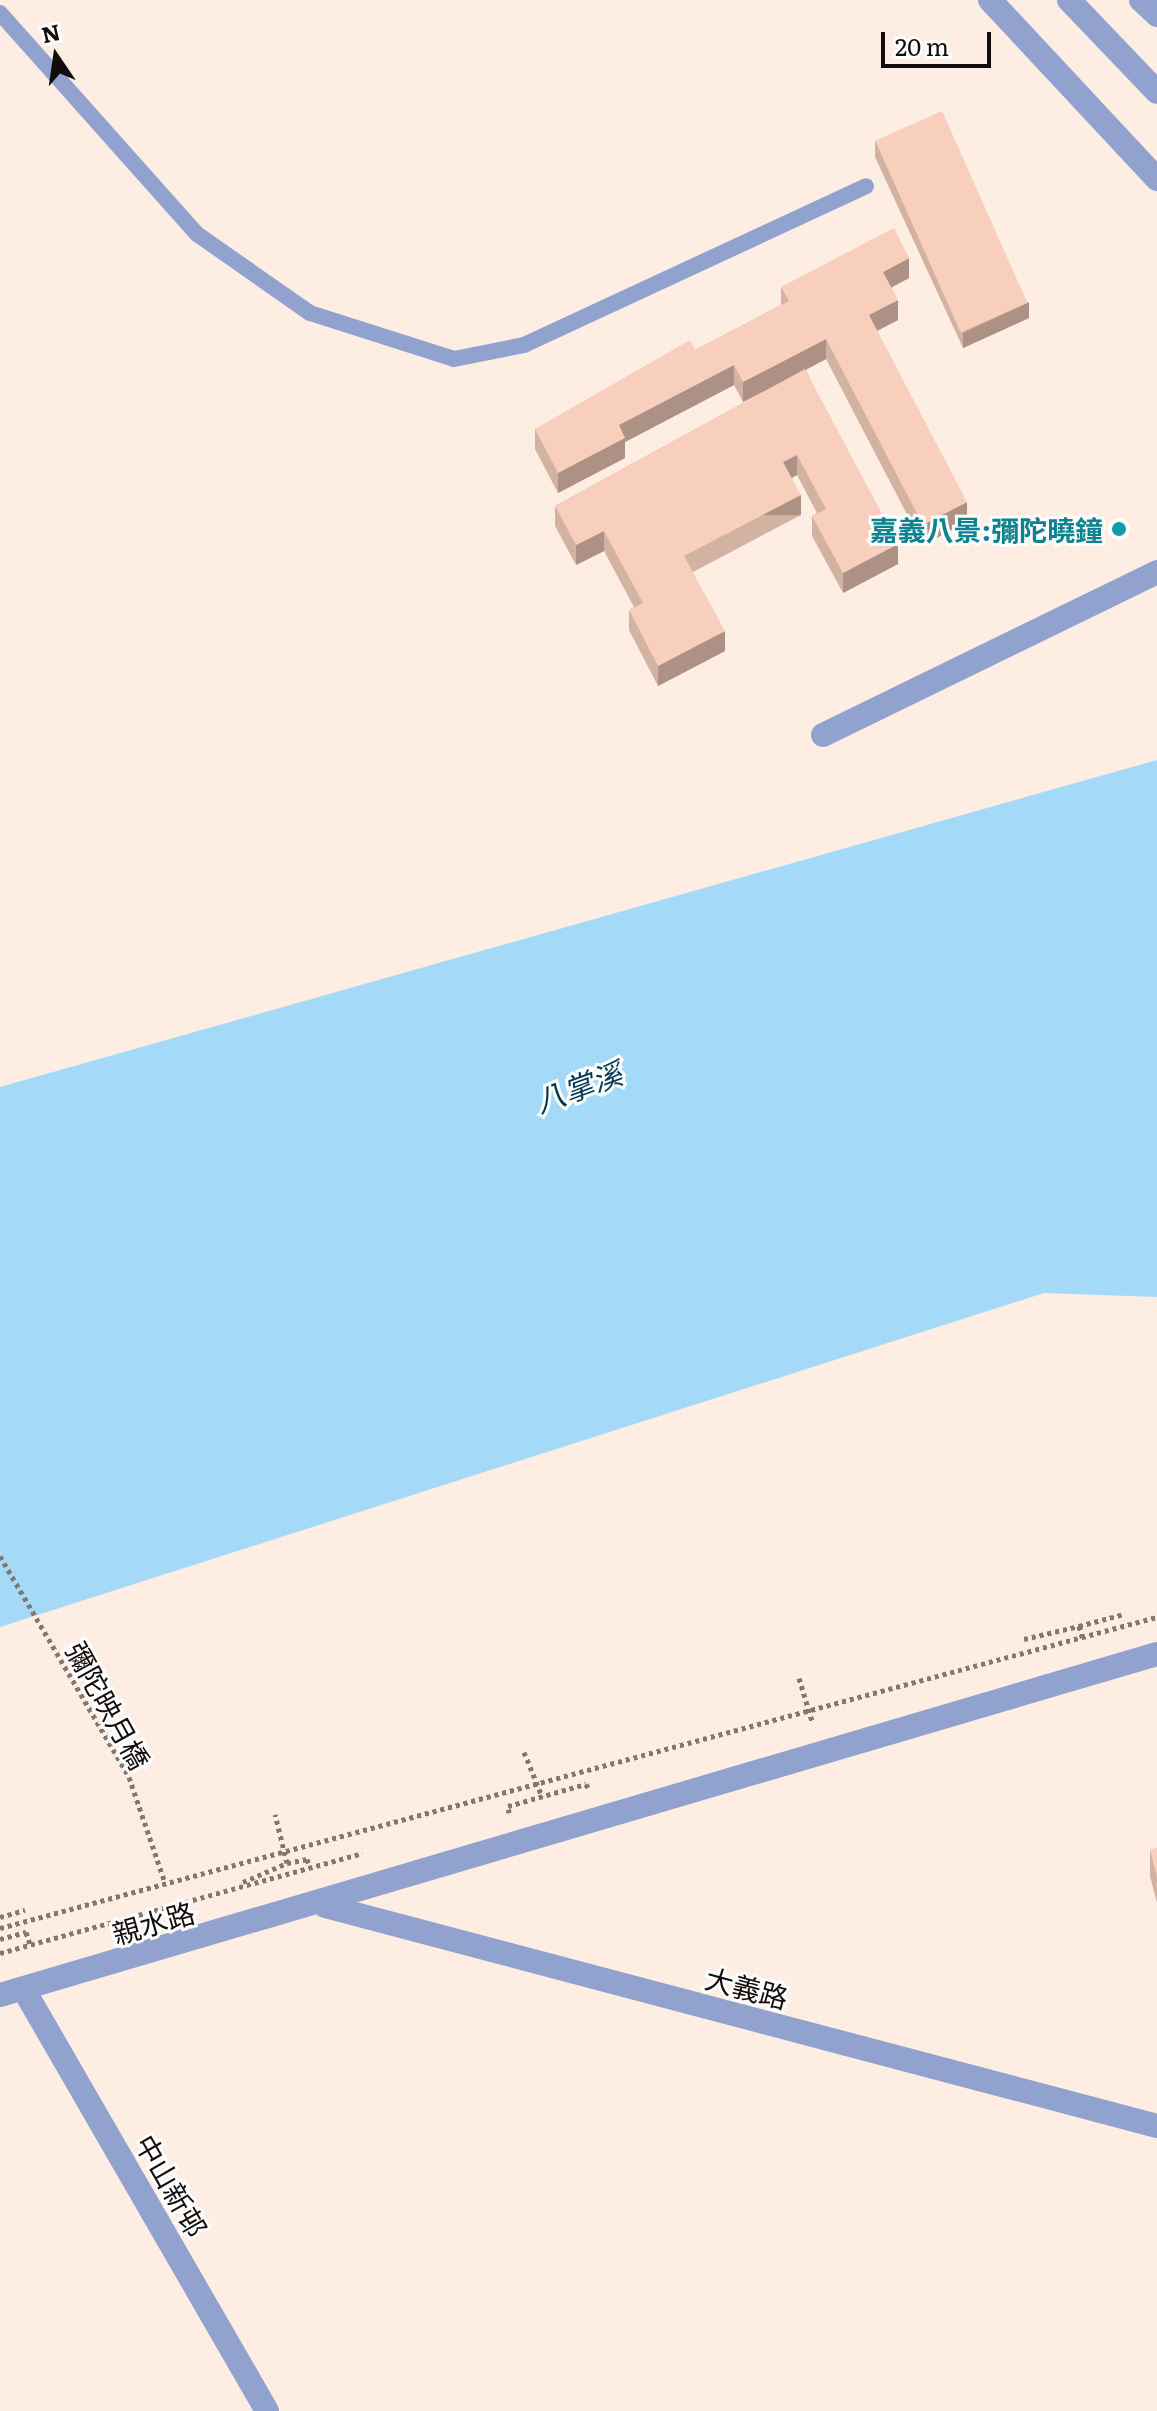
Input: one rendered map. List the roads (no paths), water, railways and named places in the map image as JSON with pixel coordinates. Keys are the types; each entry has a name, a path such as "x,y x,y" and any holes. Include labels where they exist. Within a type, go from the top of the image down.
{"street":[{"path":"990,0 1157,179"},
{"path":"1069,0 1157,92"},
{"path":"1141,0 1157,15"},
{"path":"823,735 1157,572"},
{"name":"親水路","path":"0,1995 322,1906 1157,1654"},
{"name":"大義路","path":"322,1906 1157,2126"},
{"name":"中山新邨","path":"24,1990 267,2411"}],"lane":[{"path":"0,13 197,234 310,313 454,359 524,345 866,186"}],"water":[{"name":"八掌溪","path":"1157,760 1157,1297 1044,1293 0,1627 0,1087"}],"place":[{"name":"嘉義八景:彌陀曉鐘","path":"1119,529"}]}
